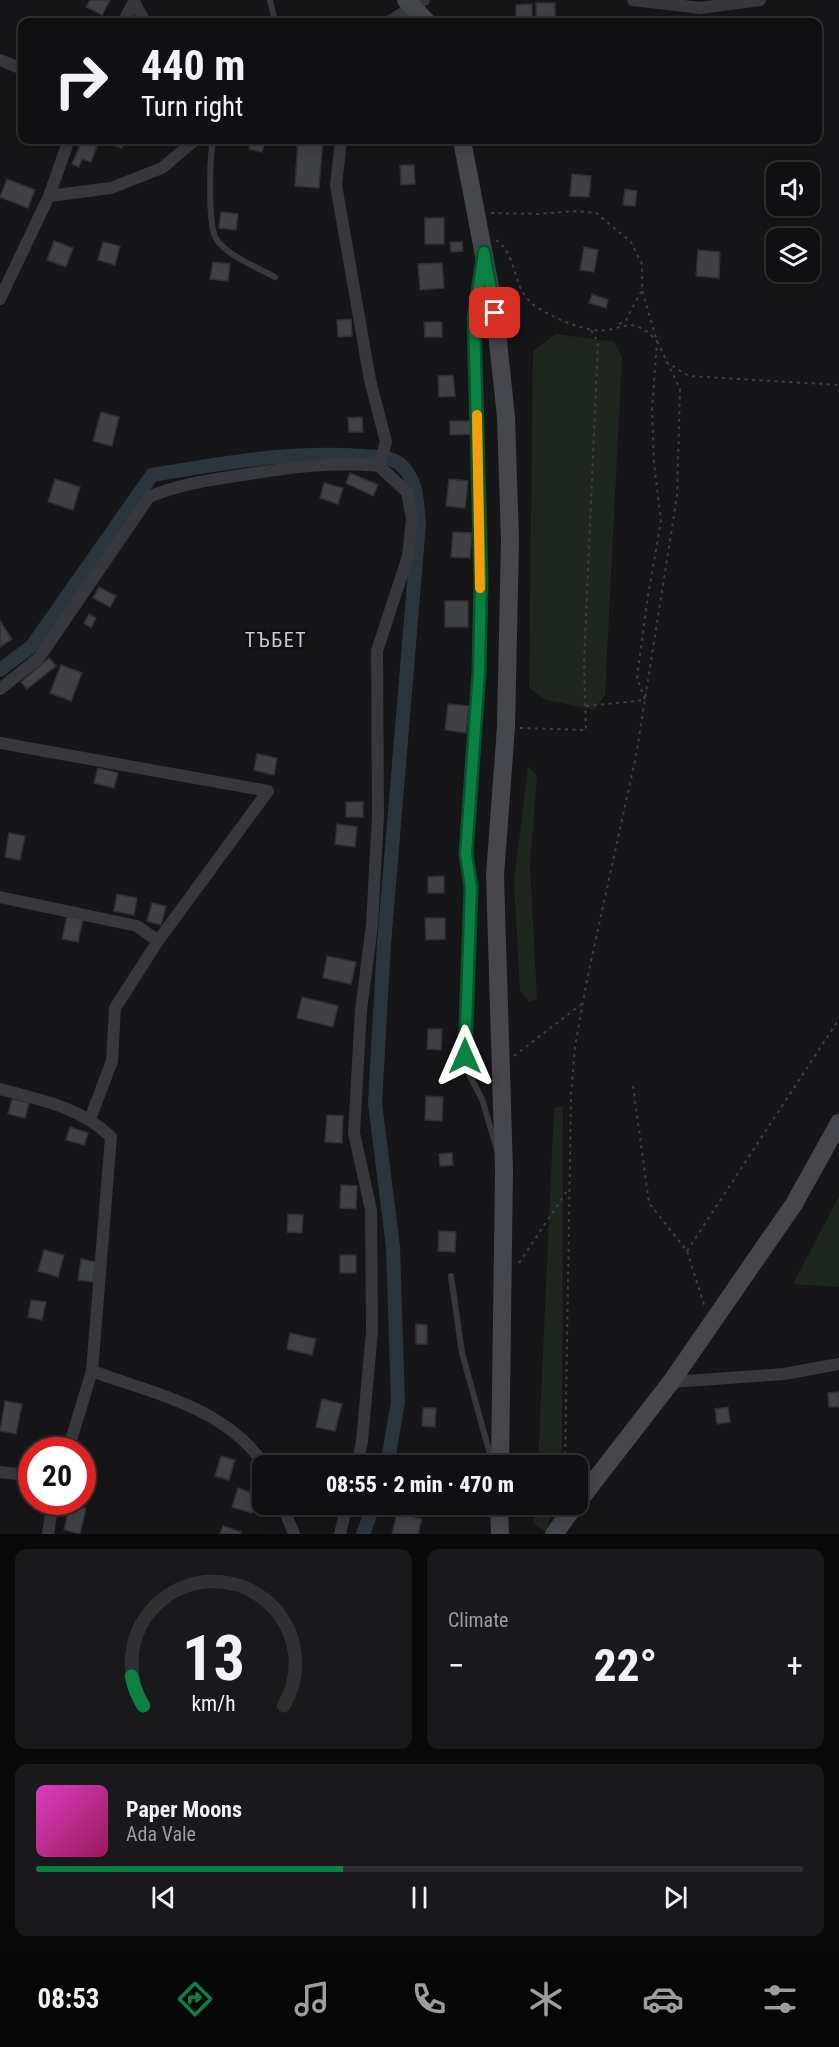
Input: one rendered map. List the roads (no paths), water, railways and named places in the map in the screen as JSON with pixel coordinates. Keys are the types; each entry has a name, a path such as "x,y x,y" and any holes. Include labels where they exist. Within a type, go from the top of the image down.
{"main road":[{"path":"414,2 424,18"},
{"path":"463,144 495,313 506,417 510,540 506,727 495,876 504,1170 500,1455"},
{"path":"588,1489 670,1382 794,1204 839,1123"},
{"path":"500,1515 500,1534"},
{"path":"554,1534 568,1515"}],"street":[{"path":"633,0 700,8 760,0"},
{"path":"125,18 134,1"},
{"path":"134,1 143,18"},
{"path":"393,18 414,2"},
{"path":"0,60 18,67"},
{"path":"0,299 50,196 68,144"},
{"path":"50,196 111,188 162,168 190,144"},
{"path":"341,144 336,185 370,380 386,442 379,466"},
{"path":"0,689 39,658 149,497 172,486 309,465 350,463 379,466 407,492 412,519 408,556 377,651 378,815 372,925 361,1010 354,1133 371,1210 372,1331 359,1455"},
{"path":"0,743 268,791 158,941 115,1008 112,1061 90,1119"},
{"path":"0,897 136,926 158,941"},
{"path":"0,1089 69,1109 90,1119 111,1137 92,1371 72,1437"},
{"path":"670,1382 784,1374 839,1364"},
{"path":"92,1371 202,1411 232,1427 257,1455"},
{"path":"0,1472 18,1474"},
{"path":"48,1534 51,1515"},
{"path":"286,1515 294,1534"},
{"path":"340,1534 344,1515"}],"lane":[{"path":"270,0 274,18"},
{"path":"213,144 211,200 215,239 226,250 275,277"},
{"path":"484,252 474,318 479,477 480,638 466,854 471,887 465,1043 466,1069 482,1099 504,1170"},
{"path":"451,1276 462,1353 491,1455"}],"waterway":[{"path":"0,670 32,646 152,475 257,459 335,455 388,458 401,465 411,478 416,493 419,524 384,944 375,1103 393,1247 398,1402 389,1455"},
{"path":"363,1534 370,1515"}],"district":[{"name":"ТЪБЕТ","path":"276,640"}]}
